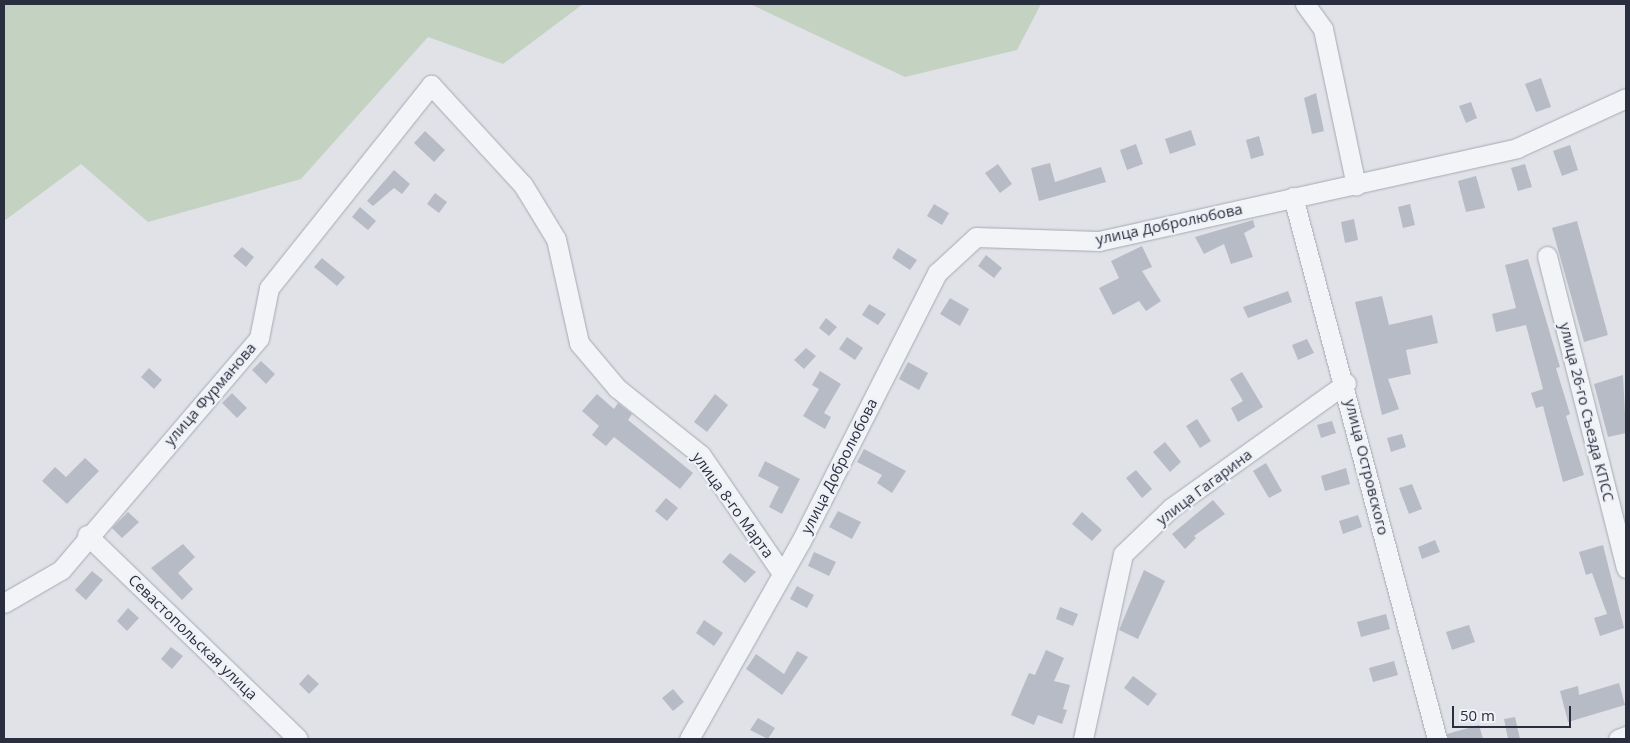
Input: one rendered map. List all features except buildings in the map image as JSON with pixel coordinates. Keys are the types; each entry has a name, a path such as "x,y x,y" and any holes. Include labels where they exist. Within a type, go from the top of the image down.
{"street":[{"path":"1305,4 1323,29 1356,186"},
{"name":"улица Фурманова","path":"4,602 61,570 87,535 259,338 269,288 431,85"},
{"name":"улица 8-го Марта","path":"431,85 523,185 556,239 578,343 617,388 701,455 781,572"},
{"name":"улица Добролюбова","path":"689,739 781,572 937,273 976,237 1099,241 1294,197 1356,186 1517,148 1626,98"},
{"name":"улица Островского","path":"1294,197 1346,383 1437,739"},
{"name":"улица 26-го Съезда КПСС","path":"1547,256 1626,568"},
{"name":"улица Гагарина","path":"1083,739 1123,554 1171,508 1346,383"},
{"name":"Севастопольская улица","path":"87,535 298,739"},
{"path":"1618,739 1626,736"}],"green space":[{"path":"4,4 583,4 503,64 428,37 301,179 148,222 81,164 4,221"},
{"path":"750,4 1041,4 1017,50 905,77"}]}
